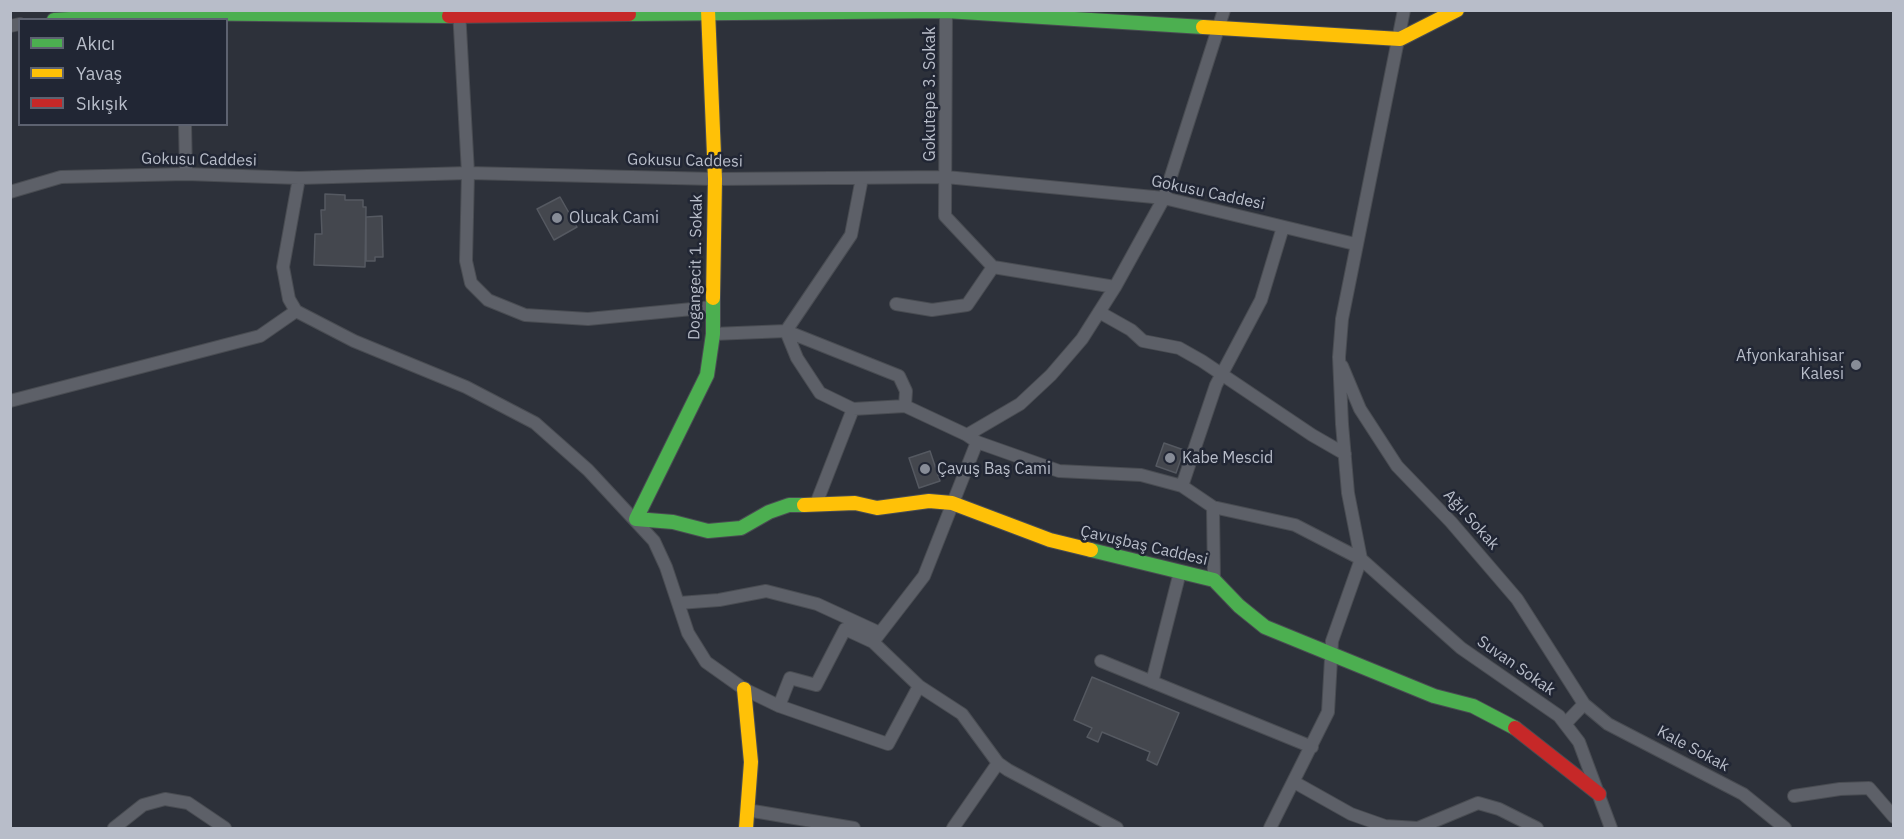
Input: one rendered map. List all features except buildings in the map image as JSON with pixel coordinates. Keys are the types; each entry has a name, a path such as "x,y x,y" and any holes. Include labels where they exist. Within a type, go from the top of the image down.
{"street":[{"path":"876,637 924,576 952,503 972,438 1020,404 1076,346 1115,287 1164,198 1224,10"},
{"path":"1270,828 1328,712 1332,641 1361,559 1348,493 1339,357 1342,319 1355,244 1400,39 1404,10"},
{"path":"97,18 183,14 946,11 1400,39 1456,10"},
{"name":"Gokutepe 3. Sokak","path":"946,11 945,216 993,267"},
{"name":"Dogangecit 1. Sokak","path":"636,519 707,375 713,334 715,179 708,12"},
{"path":"459,13 468,173 466,261 471,283 488,300 525,315 588,319 713,307"},
{"path":"185,126 186,174"},
{"name":"Gokusu Caddesi","path":"10,192 61,177 186,174 299,178 468,173 715,179 946,177 1164,198 1355,244"},
{"path":"299,178 283,267 289,299 296,311 354,340 466,387 535,423 588,470 654,541 696,650 706,662 744,688 779,706 888,744 919,686"},
{"path":"786,331 851,235 862,178"},
{"path":"1182,486 1222,374 1261,300 1283,227"},
{"path":"896,304 932,310 967,305 993,267 1115,287"},
{"path":"10,401 260,336 296,311"},
{"path":"1099,312 1131,330 1143,341 1179,348 1345,454"},
{"path":"786,331 796,358 820,393 854,409 905,406 972,438 1059,471 1141,475 1182,486 1213,507 1214,580"},
{"path":"713,334 786,331 898,376 906,391 905,406"},
{"name":"Ağıl Sokak","path":"1339,357 1360,410 1397,466 1451,522 1517,599 1584,704"},
{"path":"816,504 854,409"},
{"name":"Çavuşbaş Caddesi","path":"636,519 673,522 708,531 741,528 769,512 789,505 855,503 877,508 929,501 952,503 1050,540 1214,580 1239,606 1265,627 1434,696 1473,706 1513,727 1599,794"},
{"name":"Suvan Sokak","path":"1213,507 1295,525 1361,559 1461,648 1542,703 1565,724 1579,742 1611,828"},
{"path":"1152,682 1180,572"},
{"path":"679,603 719,600 766,591 817,604 876,637 919,686 962,714 998,763 1117,828"},
{"path":"779,706 790,678 816,686 845,629 876,637"},
{"path":"1101,661 1312,747"},
{"path":"744,688 751,762 746,828"},
{"path":"1565,724 1584,704"},
{"name":"Kale Sokak","path":"1584,704 1608,724 1743,794 1785,828"},
{"path":"953,828 998,763"},
{"path":"1294,782 1351,814 1384,827 1418,828 1478,803 1499,809 1534,828"},
{"path":"1794,796 1840,789 1869,788 1893,817"},
{"path":"114,828 143,805 165,798 188,803 225,828"},
{"path":"747,810 854,828"},
{"path":"1764,828 1773,819"}],"traffic: fast":[{"path":"629,14 946,11 1203,27"},
{"path":"87,18 168,13 449,16"},
{"path":"713,298 713,334 707,375 636,519 673,522 708,531 741,528 769,512 789,505 804,505"},
{"path":"1091,550 1214,580 1239,606 1265,627 1434,696 1473,706 1515,728"}],"traffic: slow":[{"path":"708,10 715,179 713,298"},
{"path":"1203,27 1400,39 1457,10"},
{"path":"804,505 855,503 877,508 929,501 952,503 1050,540 1091,550"},
{"path":"744,689 751,762 746,828"}],"traffic: jam":[{"path":"449,16 629,14"},
{"path":"1515,728 1599,794"}],"place":[{"name":"Olucak Cami","path":"557,218"},
{"name":"Afyonkarahisar Kalesi","path":"1856,365"},
{"name":"Kabe Mescid","path":"1170,458"},
{"name":"Çavuş Baş Cami","path":"925,469"}]}
